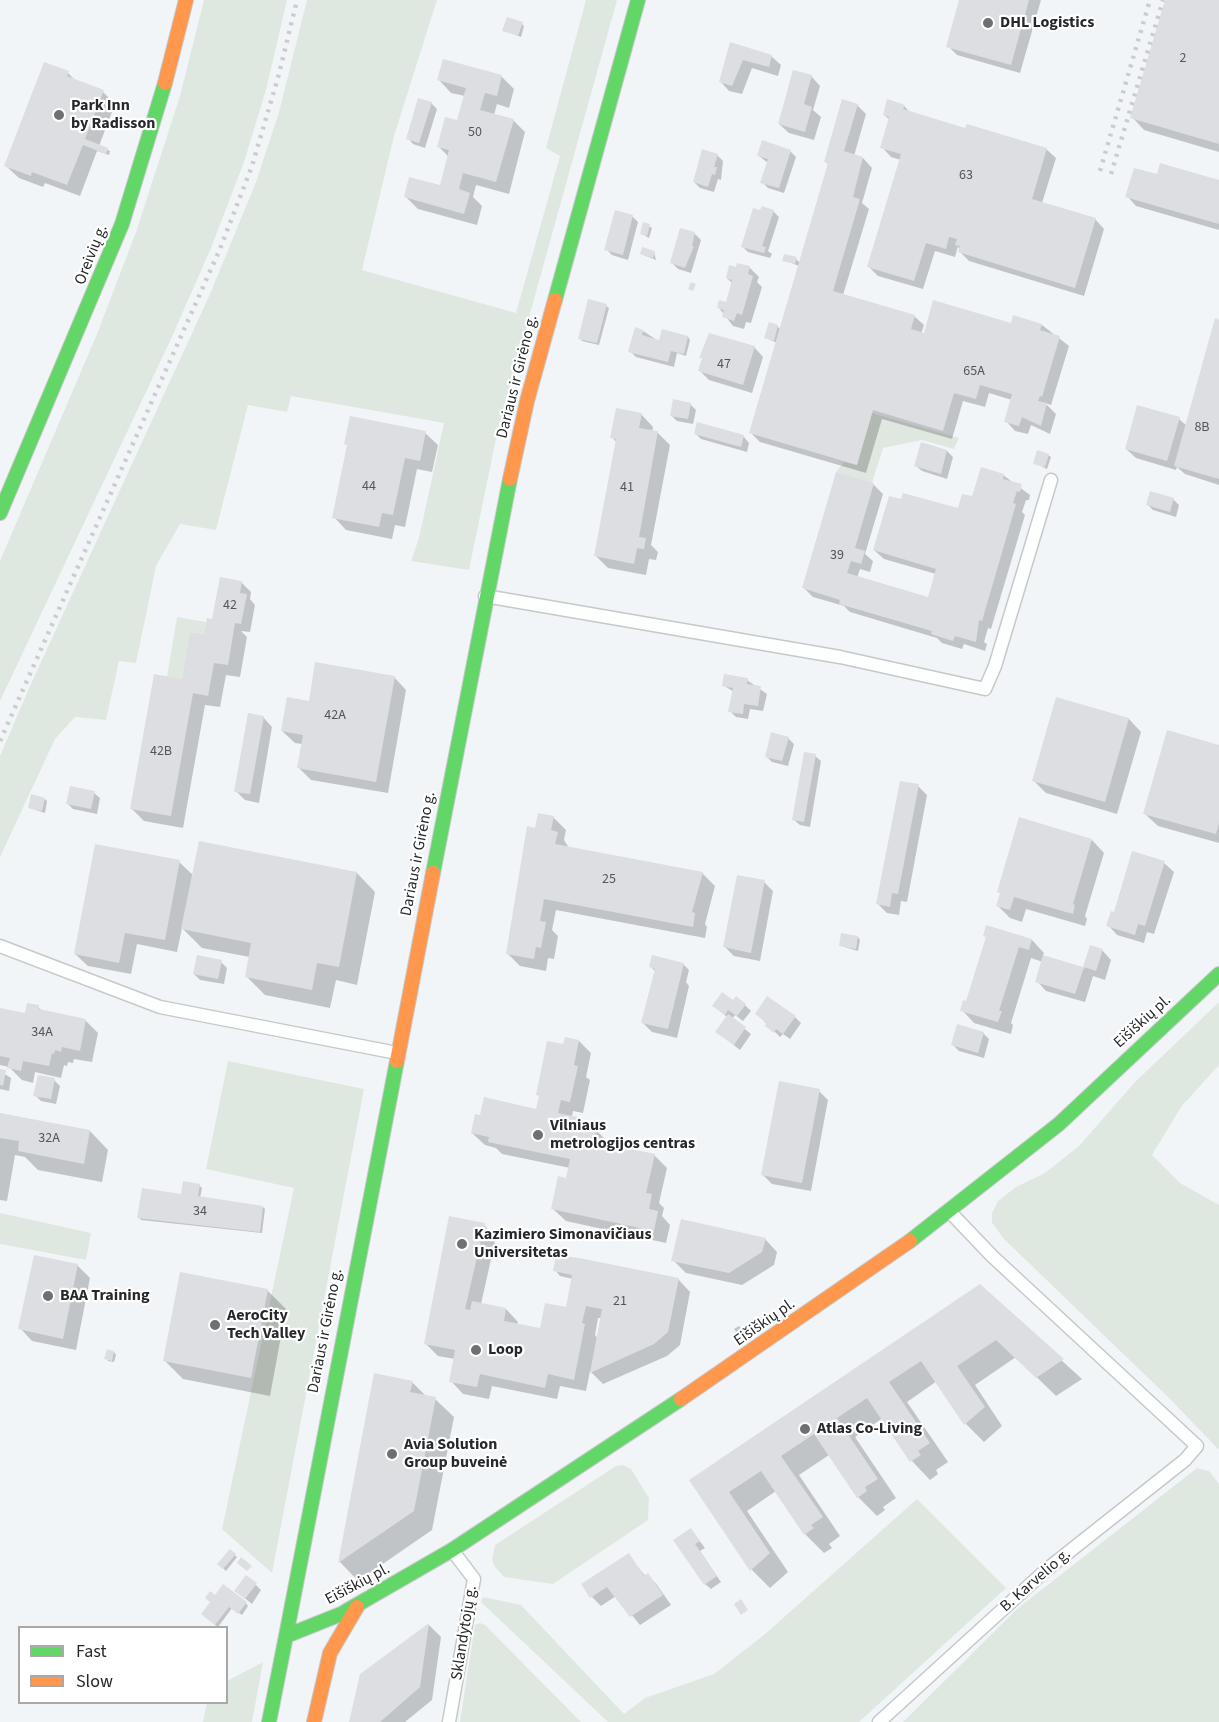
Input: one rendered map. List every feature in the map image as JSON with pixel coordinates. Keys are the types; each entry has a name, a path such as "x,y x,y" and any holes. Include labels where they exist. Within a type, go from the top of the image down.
{"main road":[{"name":"Oreivių g.","path":"0,513 122,224 156,119 186,0"},
{"name":"Dariaus ir Girėno g.","path":"269,1722 485,596 527,401 638,0"},
{"name":"Eišiškių pl.","path":"286,1636 359,1605 452,1550 746,1356 950,1212 1059,1124 1219,974"},
{"path":"314,1722 330,1653 359,1605"}],"street":[{"path":"485,596 840,657 985,689 995,666 1051,480"},
{"path":"0,946 160,1007 397,1053"},
{"name":"B. Karvelio g.","path":"879,1722 1046,1570 1185,1460 1197,1446 992,1256 950,1212"},
{"name":"Sklandytojų g.","path":"449,1722 474,1578 452,1550"}],"shaded area":[{"path":"204,0 287,0 266,90 244,162 211,248 171,339 0,701 0,561 97,334 136,232 180,96"},
{"path":"307,0 437,0 394,136 362,270 516,313 560,156 546,148 586,0 617,0 498,429 469,570 411,561 419,538 444,423 291,396 287,412 248,405 216,530 180,524 156,566 136,663 119,661 106,720 75,717 55,739 0,857 0,756 210,294 256,182 279,112"},
{"path":"872,413 959,438 954,449 922,440 883,448 872,483 836,472 844,462 857,465"},
{"path":"177,617 206,622 204,634 190,632 182,679 167,677"},
{"path":"1219,1002 1219,1065 1181,1107 1152,1155 1180,1183 1219,1205 1219,1450 1170,1399 1004,1239 992,1223 992,1213 998,1201 1016,1187 1045,1173 1079,1146 1135,1082"},
{"path":"228,1061 364,1089 272,1573 222,1529 294,1188 206,1169"},
{"path":"0,1213 91,1233 86,1260 0,1244"},
{"path":"623,1465 631,1469 649,1498 648,1520 553,1584 504,1577 495,1567 492,1560 495,1545 616,1466"},
{"path":"1197,1468 1209,1471 1219,1484 1219,1722 903,1722 1017,1609"},
{"path":"917,1499 1006,1588 859,1722 608,1722 481,1602 483,1597 521,1605 624,1714 645,1698 714,1674 764,1635"},
{"path":"480,1623 485,1625 581,1722 460,1722 475,1625"},
{"path":"263,1662 252,1722 203,1722 207,1704 228,1704 228,1680"}],"building":[{"name":"DHL Logistics","path":"959,0 1029,0 1011,65 946,47"},
{"path":"1165,0 1219,0 1219,144 1130,118"},
{"path":"507,17 523,22 518,36 502,31"},
{"path":"730,42 772,55 769,67 743,60 732,86 719,82"},
{"path":"443,59 502,75 497,96 485,93 480,110 514,119 496,182 463,173 459,189 470,193 464,214 404,197 409,177 440,185 449,150 437,147 445,117 457,120 466,88 437,80"},
{"name":"Park Inn by Radisson","path":"44,62 69,71 67,76 104,90 85,139 108,148 106,154 83,145 67,185 32,172 31,176 4,166"},
{"path":"793,70 812,75 804,104 812,107 805,132 778,124"},
{"path":"418,98 432,102 419,143 406,139"},
{"path":"842,99 858,104 844,151 863,157 853,197 860,199 833,291 915,315 911,329 924,333 933,300 1011,323 1013,315 1042,324 1040,330 1060,336 1042,397 1040,396 1038,401 1047,403 1041,426 1022,417 1019,426 1004,422 1012,394 980,385 976,399 954,393 943,431 873,410 857,465 749,433 828,163 824,162"},
{"path":"887,99 905,105 903,109 965,128 967,124 1047,148 1032,199 1096,218 1075,288 958,252 960,246 955,245 957,239 949,237 946,249 926,243 914,281 867,267 901,154 880,148 889,117 883,115"},
{"path":"762,140 791,150 779,188 760,183 768,159 757,156"},
{"path":"702,149 718,154 714,167 717,167 715,175 712,174 708,187 693,182"},
{"path":"1160,163 1219,180 1219,224 1125,197 1134,168 1157,174"},
{"path":"762,206 774,210 762,246 766,247 764,253 741,247 753,208 760,210"},
{"path":"615,210 633,215 623,255 604,250"},
{"path":"643,222 650,224 647,236 640,234"},
{"path":"680,228 695,232 692,246 694,246 685,268 670,263"},
{"path":"642,247 655,251 653,258 640,254"},
{"path":"784,254 797,257 795,264 782,261"},
{"path":"737,263 750,266 748,274 753,276 742,315 737,313 734,321 722,317 724,310 717,308 719,300 726,302 732,280 726,278 729,265 736,267"},
{"path":"691,282 696,284 693,291 688,289"},
{"path":"588,299 607,304 597,343 578,339"},
{"path":"1215,318 1219,320 1219,479 1174,466"},
{"path":"769,322 778,325 774,341 764,338"},
{"path":"635,327 643,330 642,335 659,340 662,329 688,336 684,354 671,351 668,362 628,352"},
{"path":"709,333 755,346 743,385 698,371 702,358 699,358"},
{"path":"673,399 691,403 688,419 670,416"},
{"path":"1137,405 1180,417 1167,461 1125,449"},
{"path":"616,408 642,413 639,428 658,431 639,537 646,538 644,549 637,548 634,564 594,556 616,439 610,438"},
{"path":"350,416 426,431 420,461 405,458 393,515 382,513 379,527 332,518 347,445 344,444"},
{"path":"697,422 744,435 741,447 694,434"},
{"path":"921,442 947,450 941,474 914,466"},
{"path":"1037,450 1049,454 1045,467 1033,464"},
{"path":"981,467 1004,474 1003,479 1022,484 1013,503 1016,504 982,621 979,620 976,642 955,636 953,641 931,634 932,631 839,604 840,600 802,588 836,472 874,483 855,548 865,551 861,564 851,561 847,573 928,597 936,569 873,550 889,496 901,499 903,493 958,508 962,494 972,496"},
{"path":"1150,491 1174,498 1170,512 1146,505"},
{"path":"220,577 242,581 240,593 247,594 241,624 235,623 228,665 214,663 208,696 193,693 171,816 130,809 154,674 182,679 190,632 204,634 207,618 212,619"},
{"path":"315,662 395,676 376,782 297,768 303,735 281,731 287,697 309,701"},
{"path":"724,674 748,678 747,684 761,686 758,706 744,704 743,714 728,712 733,688 722,686"},
{"path":"1056,697 1129,718 1105,802 1032,781"},
{"path":"248,713 264,716 250,794 234,792"},
{"path":"1167,730 1219,745 1219,823 1216,834 1143,814"},
{"path":"771,732 789,737 782,761 765,757"},
{"path":"804,752 816,754 804,822 792,820"},
{"path":"900,781 919,784 898,894 892,893 890,907 876,904"},
{"path":"70,786 95,791 91,809 66,804"},
{"path":"31,794 45,798 42,811 28,808"},
{"path":"538,813 554,816 551,830 558,832 555,844 703,872 692,912 695,913 693,927 544,899 540,921 546,922 541,948 536,947 534,959 506,954 527,826 535,828"},
{"path":"1019,817 1092,839 1073,904 1075,905 1073,914 1014,897 1010,910 996,906 1000,893 997,892"},
{"path":"199,841 357,872 339,967 317,963 312,990 245,977 251,943 181,929"},
{"path":"95,844 180,860 165,940 125,933 119,963 74,954"},
{"path":"1132,851 1165,861 1145,926 1138,924 1135,935 1106,926 1111,911 1114,912"},
{"path":"737,875 765,880 751,953 723,947"},
{"path":"986,925 1032,939 1029,950 1019,947 999,1011 1002,1011 998,1022 960,1011 963,1000 966,1001 986,937 983,936"},
{"path":"841,933 858,936 856,949 839,946"},
{"path":"1090,945 1103,949 1096,971 1084,967 1075,994 1035,982 1043,955 1083,967"},
{"path":"197,955 222,960 218,979 193,974"},
{"path":"652,955 684,963 668,1029 641,1023 655,969 649,967"},
{"path":"722,992 733,1000 736,996 746,1004 737,1016 728,1010 725,1015 712,1006"},
{"path":"767,996 796,1016 783,1034 776,1029 774,1033 765,1026 767,1023 755,1014"},
{"path":"27,1003 39,1005 39,1009 86,1019 80,1051 62,1047 61,1052 55,1050 54,1054 52,1053 49,1066 23,1061 21,1071 7,1068 10,1058 0,1056 0,1008 25,1013"},
{"path":"728,1014 746,1027 734,1045 715,1032"},
{"path":"957,1024 984,1032 978,1053 951,1045"},
{"name":"Vilniaus metrologijos centras","path":"565,1037 579,1040 574,1065 578,1066 570,1102 561,1100 558,1113 578,1117 576,1128 587,1130 588,1127 597,1128 594,1141 655,1154 646,1193 652,1194 649,1209 658,1211 654,1231 551,1209 558,1176 566,1178 570,1159 488,1142 489,1137 471,1133 475,1114 480,1115 484,1097 536,1109 539,1096 536,1095 547,1041 563,1044"},
{"path":"0,1069 6,1070 3,1086 0,1085"},
{"path":"38,1075 55,1078 51,1099 33,1096"},
{"path":"779,1081 820,1089 802,1183 761,1175"},
{"path":"0,1113 90,1130 84,1164 18,1151 19,1141 0,1138"},
{"path":"183,1181 200,1184 198,1196 263,1206 260,1232 137,1218 142,1188 181,1194"},
{"path":"449,1216 485,1223 465,1309 470,1310 472,1301 506,1308 504,1321 540,1328 545,1303 566,1307 572,1275 553,1271 556,1255 679,1278 668,1332 654,1344 590,1373 602,1309 586,1306 582,1323 585,1324 574,1380 548,1374 545,1388 480,1374 477,1387 449,1382 455,1350 424,1344"},
{"path":"681,1219 766,1238 762,1252 729,1273 671,1261"},
{"name":"BAA Training","path":"34,1255 78,1264 63,1339 18,1329"},
{"name":"AeroCity Tech Valley","path":"180,1272 268,1289 251,1378 163,1361"},
{"name":"Atlas Co-Living","path":"980,1284 1064,1359 1036,1378 996,1340 957,1366 985,1407 964,1425 921,1361 889,1382 930,1443 918,1451 921,1455 910,1462 867,1398 837,1418 878,1479 865,1487 867,1491 857,1498 814,1434 781,1456 823,1517 811,1525 814,1528 804,1535 761,1471 729,1492 770,1553 750,1571 689,1480"},
{"path":"107,1349 114,1351 112,1361 104,1359"},
{"name":"Avia Solution Group buveinė","path":"374,1373 413,1381 410,1392 436,1397 414,1511 338,1563"},
{"path":"691,1528 700,1541 695,1544 717,1576 704,1585 673,1540"},
{"path":"230,1549 236,1554 223,1569 217,1564"},
{"path":"629,1553 644,1576 648,1573 663,1595 630,1617 607,1587 590,1598 581,1584"},
{"path":"241,1557 252,1566 247,1571 237,1563"},
{"path":"246,1575 257,1583 245,1599 234,1591"},
{"path":"223,1584 247,1602 238,1614 229,1607 215,1625 201,1614 210,1602 205,1598 210,1591 215,1595"},
{"path":"741,1599 748,1610 741,1615 734,1604"},
{"path":"429,1623 420,1687 380,1722 349,1722 360,1674"}],"railway":[{"path":"0,741 220,249 252,166 279,74 297,0"},
{"path":"1100,171 1150,0"},
{"path":"1111,174 1163,0"}],"traffic: fast":[{"path":"555,300 638,0"},
{"path":"0,513 122,224 165,83"},
{"path":"433,873 510,479"},
{"path":"910,1241 1059,1124 1219,974"},
{"path":"286,1636 397,1061"},
{"path":"269,1722 286,1636 341,1614 452,1550 681,1399"}],"traffic: slow":[{"path":"165,83 186,0"},
{"path":"510,479 527,401 555,300"},
{"path":"397,1061 433,873"},
{"path":"681,1399 910,1241"},
{"path":"314,1722 330,1653 357,1607"}],"place":[{"name":"DHL Logistics","path":"988,23"},
{"name":"Park Inn by Radisson","path":"59,115"},
{"name":"Vilniaus metrologijos centras","path":"538,1135"},
{"name":"Kazimiero Simonavičiaus Universitetas","path":"462,1244"},
{"name":"BAA Training","path":"48,1296"},
{"name":"AeroCity Tech Valley","path":"215,1325"},
{"name":"Loop","path":"476,1350"},
{"name":"Atlas Co-Living","path":"805,1429"},
{"name":"Avia Solution Group buveinė","path":"392,1454"}]}
